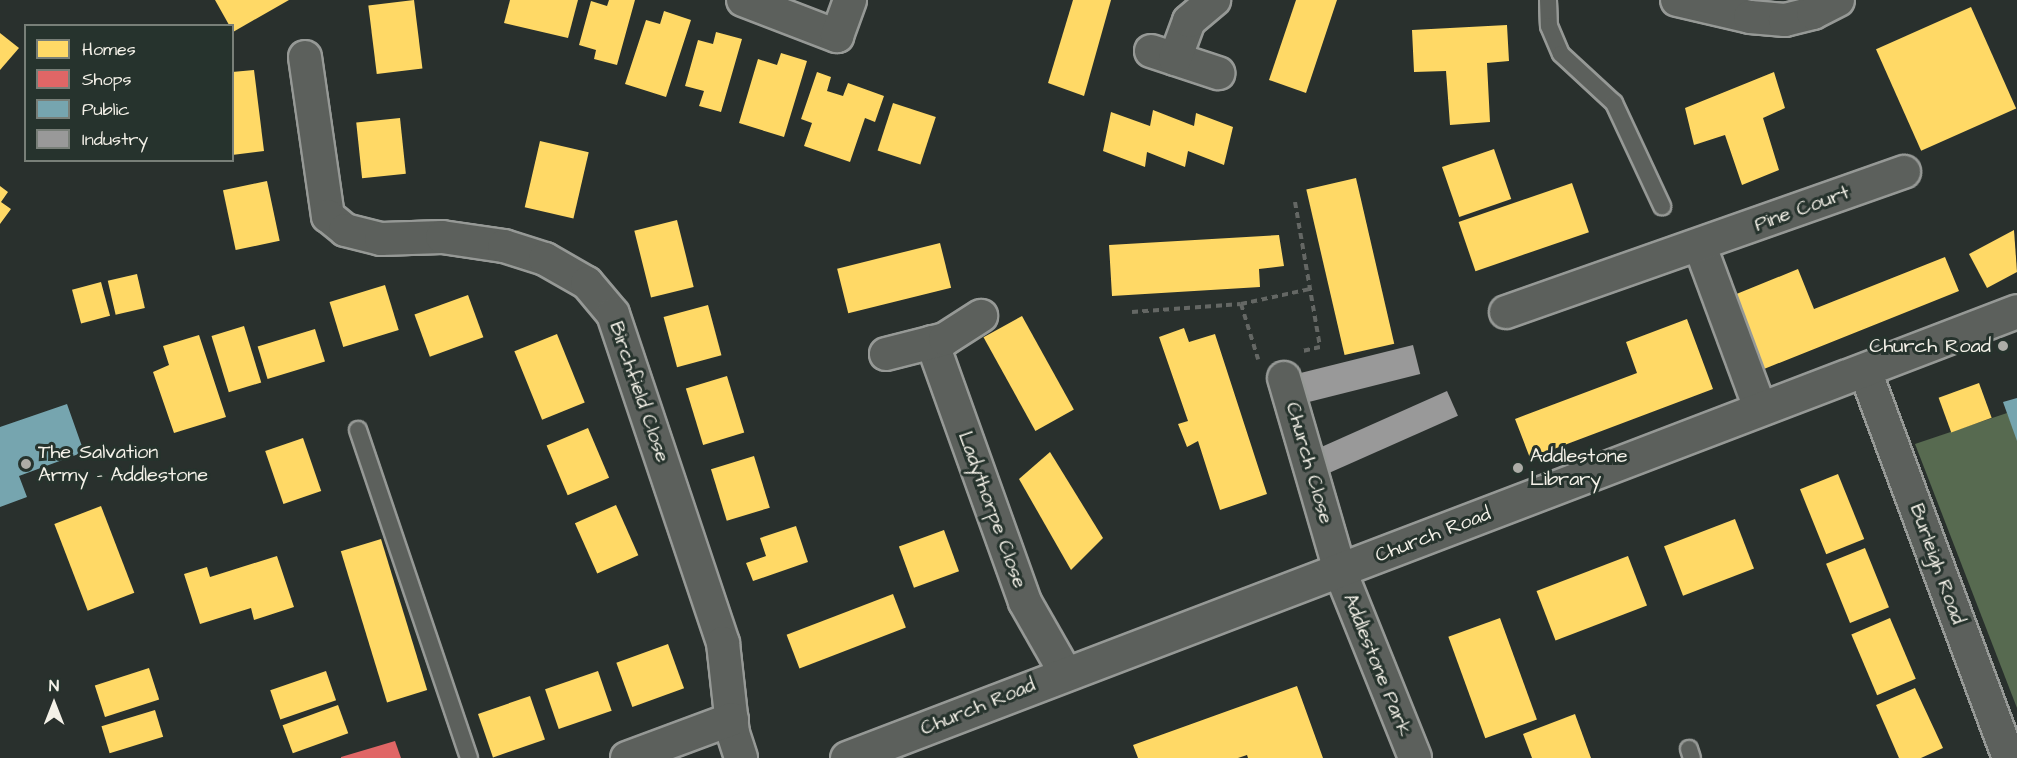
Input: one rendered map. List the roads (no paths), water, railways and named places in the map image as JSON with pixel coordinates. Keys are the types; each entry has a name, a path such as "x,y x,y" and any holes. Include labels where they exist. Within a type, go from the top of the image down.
{"main road":[{"name":"Church Road","path":"848,758 1065,672 1340,571 2017,311"}],"street":[{"path":"743,0 837,36 850,0"},
{"path":"1214,0 1189,21 1163,55 1218,73"},
{"path":"1677,0 1750,17 1785,20 1813,13 1838,0"},
{"name":"Birchfield Close","path":"305,57 328,216 345,230 381,239 442,237 504,246 545,259 587,283 613,314 723,643 732,719 741,758"},
{"name":"Pine Court","path":"1506,312 1700,246 1904,172"},
{"path":"1700,246 1760,408"},
{"path":"886,354 945,339 981,316"},
{"name":"Ladythorpe Close","path":"932,342 1025,602 1065,672"},
{"name":"Church Close","path":"1280,367 1340,571"},
{"name":"Burleigh Road","path":"1865,370 2009,758"},
{"name":"Addlestone Park","path":"1340,571 1415,758"},
{"path":"627,758 732,719"}],"lane":[{"path":"1548,0 1550,26 1561,54 1614,103 1662,206"},
{"path":"358,430 470,758"}],"place":[{"name":"Church Road","path":"2003,346"},
{"name":"The Salvation Army - Addlestone","path":"26,464"},
{"name":"Addlestone Library","path":"1518,468"}]}
